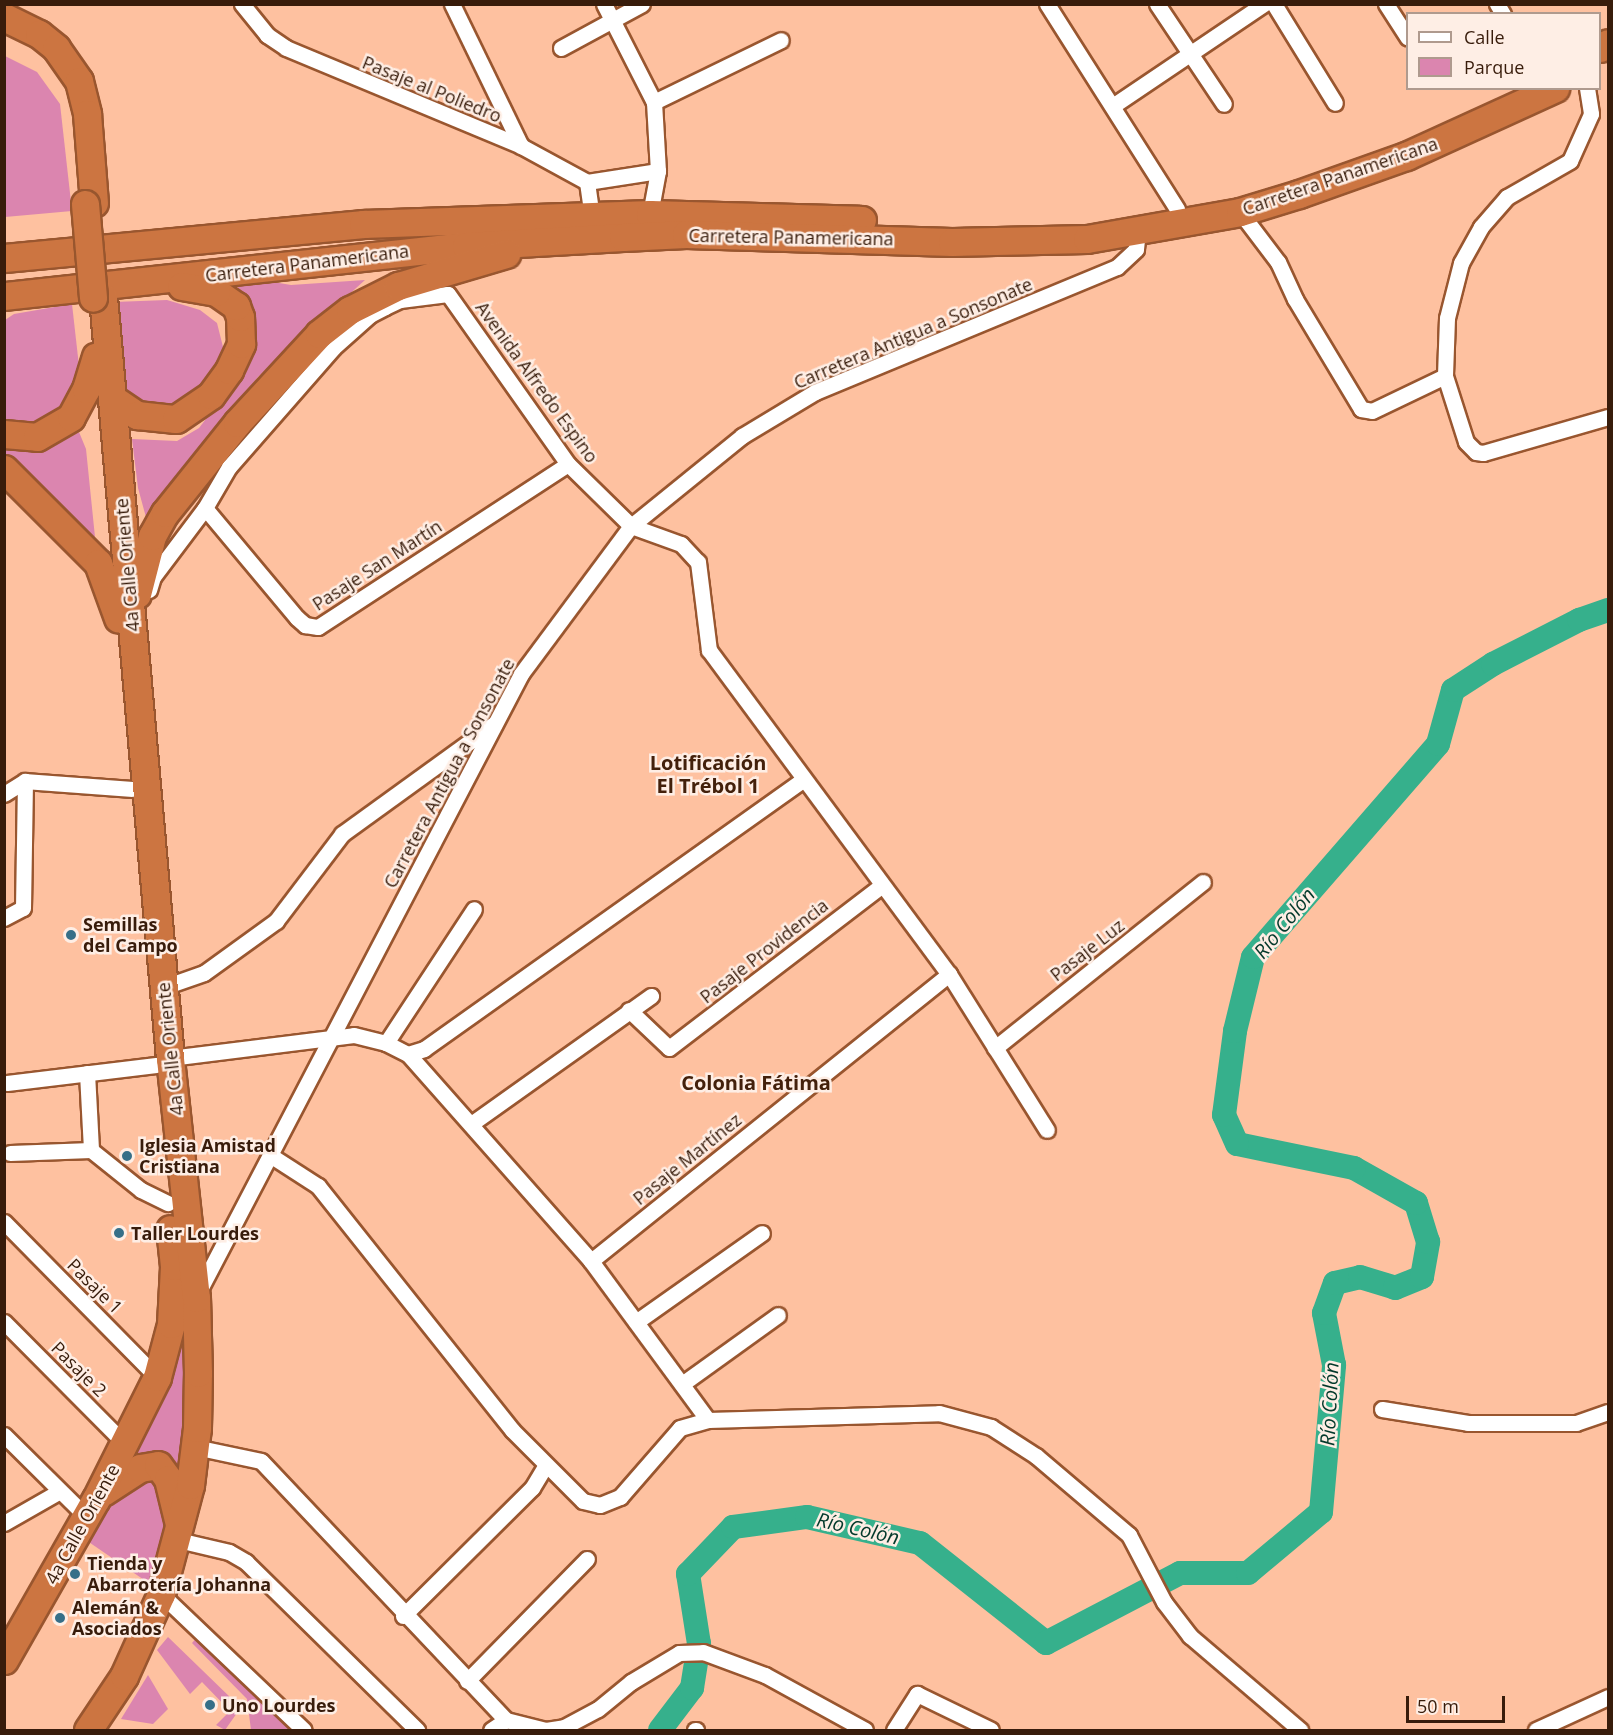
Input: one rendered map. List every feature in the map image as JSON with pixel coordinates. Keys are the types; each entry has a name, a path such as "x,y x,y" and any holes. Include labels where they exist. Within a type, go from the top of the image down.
{"highway":[{"path":"4,17 39,34 56,48 79,81 87,114 90,203"},
{"path":"4,28 36,43 62,71 76,115 90,203"},
{"name":"Carretera Panamericana","path":"4,258 243,233 363,224 650,214 1000,225 1088,222 1177,209 1317,172 1419,132 1512,90"},
{"name":"Carretera Panamericana","path":"4,296 89,295 133,284 327,259 558,240 686,234 1010,242 1087,239 1240,212 1406,156 1551,90"},
{"name":"4a Calle Oriente","path":"4,1660 91,1508 157,1377 166,1348 173,1300 163,1062 164,987 135,652 124,617 89,295 90,203"},
{"path":"4,239 53,241 243,233"},
{"path":"124,617 152,536 165,513 237,423 319,334 350,310 398,286 558,240"},
{"path":"113,399 137,416 176,419 211,395 230,370 241,344 240,317 226,298 194,287 133,284"},
{"path":"4,302 89,295"},
{"name":"4a Calle Oriente","path":"88,1731 124,1676 161,1594 179,1535 195,1447 196,1298 163,1062 132,789 113,399 89,295"},
{"path":"4,434 38,437 71,417 86,389 96,357"},
{"path":"4,470 98,563 124,617"},
{"path":"91,1508 132,1472 158,1465 168,1479 179,1535"}],"street":[{"path":"453,4 521,147"},
{"path":"604,4 654,102 658,171 650,214"},
{"path":"561,48 642,4"},
{"path":"1047,4 1114,105 1177,209"},
{"path":"1157,4 1224,104"},
{"path":"1114,105 1264,4"},
{"path":"1274,4 1335,103"},
{"path":"1386,4 1406,36"},
{"name":"Pasaje al Poliedro","path":"251,8 267,35 286,48 521,147 587,182"},
{"path":"654,102 780,40"},
{"path":"1587,90 1591,114 1570,161 1507,197 1481,227 1461,263 1447,318 1445,376 1466,442 1476,452 1483,453 1608,417"},
{"path":"592,216 587,182 658,171"},
{"path":"1240,212 1278,262 1295,299 1361,409 1372,411 1445,376"},
{"name":"Carretera Antigua a Sonsonate","path":"196,1298 521,674 631,526 742,436 815,392 1117,267 1136,249 1138,231"},
{"name":"Avenida Alfredo Espino","path":"205,508 229,467 333,348 370,315 400,300 448,294 568,464 631,526"},
{"name":"Pasaje San Martín","path":"205,508 297,618 305,625 318,627 568,464"},
{"path":"135,652 153,577 205,508"},
{"path":"631,526 681,544 698,561 709,650 949,974 1047,1130"},
{"path":"164,987 204,973 276,921 342,834 496,722"},
{"path":"408,1054 424,1049 804,780"},
{"path":"4,918 23,908 25,781"},
{"path":"4,794 25,781 132,789"},
{"name":"Pasaje Luz","path":"995,1048 1203,882"},
{"name":"Pasaje Providencia","path":"629,1010 669,1047 882,885"},
{"path":"386,1043 474,909"},
{"name":"Pasaje Martínez","path":"591,1261 949,974"},
{"path":"471,1124 651,996"},
{"path":"8,1083 334,1036 354,1035 386,1043 408,1054 591,1261 708,1420"},
{"path":"87,1073 91,1150"},
{"path":"10,1153 91,1150 141,1190 168,1203"},
{"path":"270,1155 318,1186 512,1430 583,1501 600,1505 620,1497 680,1428 708,1420 939,1413 991,1427 1036,1456 1129,1535 1164,1602 1190,1636 1300,1731"},
{"name":"Pasaje 1","path":"4,1222 157,1377"},
{"path":"636,1322 762,1233"},
{"path":"682,1384 778,1315"},
{"name":"Pasaje 2","path":"4,1322 125,1444"},
{"path":"1382,1409 1468,1423 1576,1423 1608,1412"},
{"path":"4,1435 60,1491 91,1508"},
{"path":"195,1447 261,1461 403,1616 506,1720 546,1730 564,1727 598,1709 631,1682 678,1653 703,1652 765,1675 865,1731"},
{"path":"403,1616 532,1488 546,1465"},
{"path":"4,1522 60,1491"},
{"path":"179,1535 230,1552 246,1562 417,1731"},
{"path":"467,1681 587,1559"},
{"path":"161,1594 304,1731"},
{"path":"894,1731 917,1694 991,1731"},
{"path":"1536,1731 1608,1696"},
{"path":"491,1731 506,1720"}],"green space":[{"path":"5,56 37,72 60,104 72,211 5,217"},
{"path":"238,276 291,285 365,280 258,377 147,521 138,488 132,439 177,441 199,428 249,363 257,329 238,291"},
{"path":"167,300 200,310 217,323 224,351 214,372 184,406 140,404 124,390 114,302"},
{"path":"72,304 80,375 65,405 35,425 10,423 5,418 5,320 14,314"},
{"path":"79,432 86,449 95,537 83,533 5,463 4,448 39,453"},
{"path":"180,1329 187,1329 190,1375 181,1482 128,1468"},
{"path":"153,1478 160,1487 166,1534 150,1584 80,1536 124,1486"},
{"path":"199,1635 293,1730 251,1730 247,1699 192,1643"},
{"name":"Uno Lourdes","path":"168,1637 233,1700 237,1713 225,1730 216,1725 230,1711 202,1682 190,1694 157,1650"},
{"name":"Uno Lourdes","path":"148,1675 168,1709 153,1724 121,1719"}],"waterway":[{"name":"Río Colón","path":"660,1730 692,1688 699,1644 688,1574 733,1527 807,1517 920,1543 1046,1643 1180,1573 1248,1573 1321,1512 1334,1365 1324,1313 1335,1283 1360,1277 1395,1288 1422,1277 1428,1242 1416,1203 1354,1168 1237,1144 1224,1115 1235,1031 1253,957 1438,744 1453,690 1493,664 1579,620 1608,610"}],"place":[{"name":"Semillas del Campo","path":"71,935"},
{"name":"Iglesia Amistad Cristiana","path":"127,1156"},
{"name":"Taller Lourdes","path":"119,1233"},
{"name":"Tienda y Abarrotería Johanna","path":"75,1574"},
{"name":"Alemán & Asociados","path":"60,1618"},
{"name":"Uno Lourdes","path":"210,1705"}],"district":[{"name":"Lotificación El Trébol 1","path":"708,774"},
{"name":"Colonia Fátima","path":"756,1082"}]}
